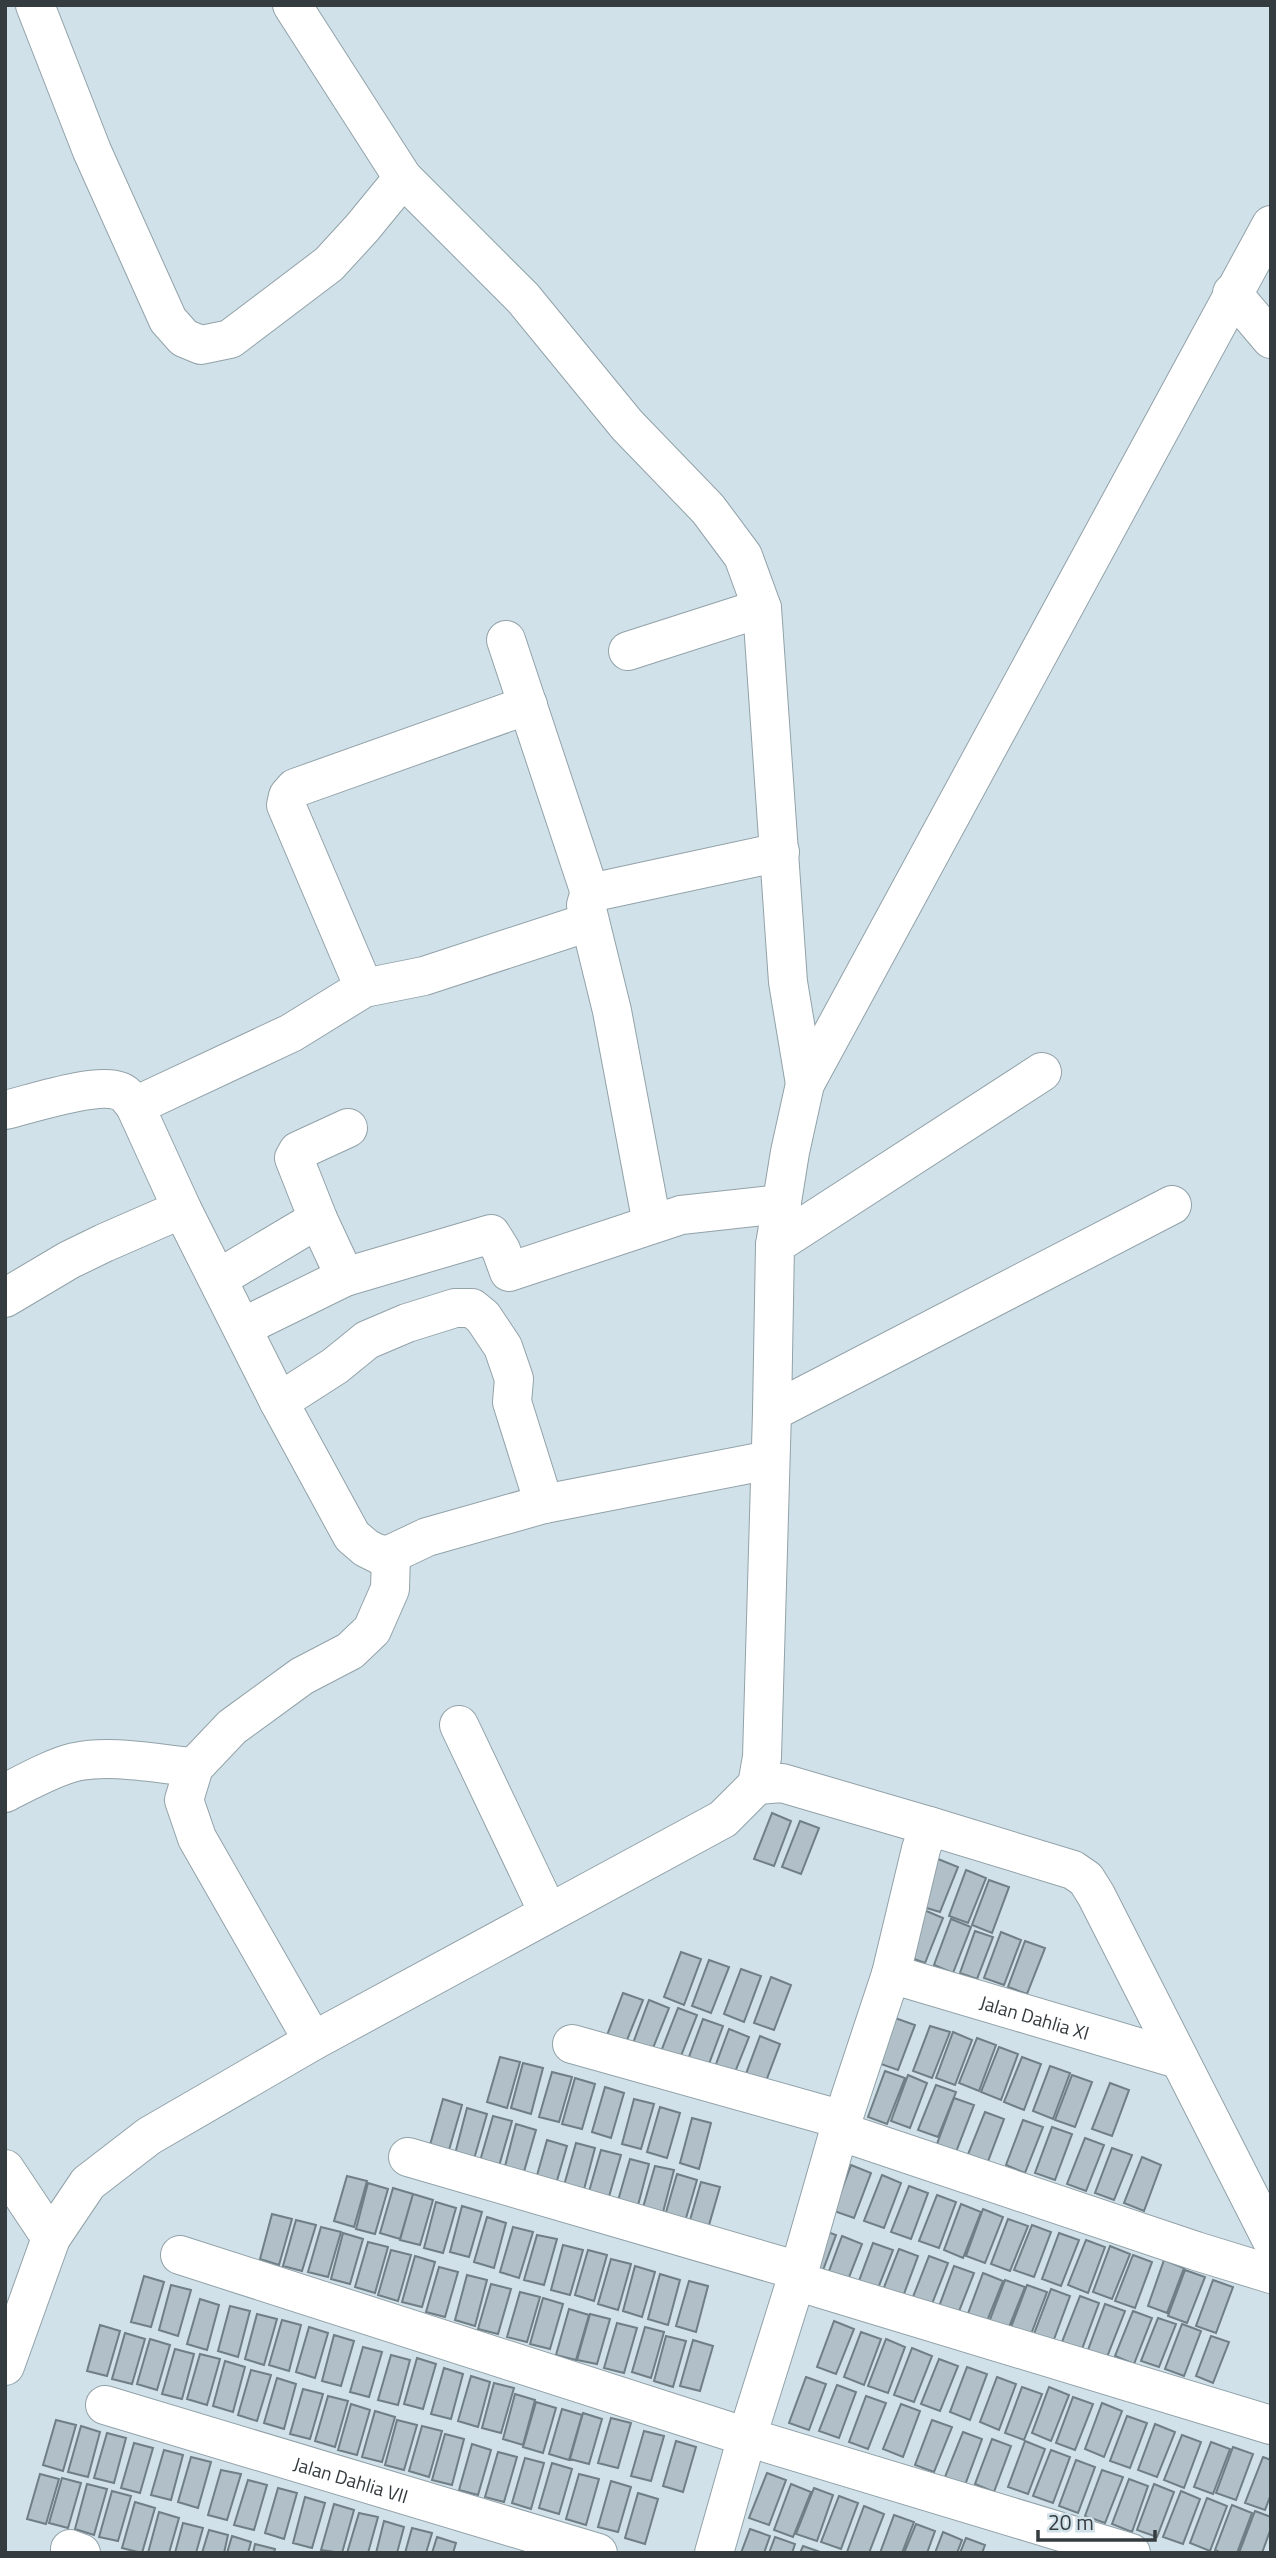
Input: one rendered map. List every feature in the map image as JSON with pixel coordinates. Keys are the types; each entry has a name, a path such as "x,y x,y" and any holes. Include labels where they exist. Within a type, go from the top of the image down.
{"street":[{"path":"35,5 98,163 168,320 184,338 201,345 230,339 329,264 403,178"},
{"path":"292,5 403,178 523,298 626,425 708,509 743,556 762,608 788,982 805,1084"},
{"path":"1271,225 805,1084 775,1245 762,1757 781,1786 929,1826 1073,1870 1086,1879 1271,2238"},
{"path":"1232,293 1271,339"},
{"path":"628,652 762,608"},
{"path":"506,639 590,907 652,1224"},
{"path":"364,988 286,805 288,796 295,788 528,705"},
{"path":"135,1106 291,1033 364,988 424,976 590,907 780,852"},
{"path":"775,1245 1042,1072"},
{"path":"5,1110 92,1089 120,1091 135,1106 182,1209 279,1402 352,1536 380,1555 391,1554 427,1537 544,1504 770,1460"},
{"path":"345,1277 294,1158 298,1151 348,1128"},
{"path":"243,1327 345,1277 491,1234 501,1250 509,1272 681,1215 782,1204"},
{"path":"772,1412 1172,1205"},
{"path":"5,1298 104,1242 182,1209"},
{"path":"219,1278 318,1219"},
{"path":"279,1402 335,1366 366,1340 455,1308 472,1308 483,1317 503,1347 514,1379 512,1402 544,1504"},
{"path":"313,2041 197,1838 184,1800 194,1767 232,1727 302,1676 350,1651 372,1630 390,1589 391,1554"},
{"path":"459,1725 548,1912"},
{"path":"5,1793 74,1762 98,1759 194,1767"},
{"path":"5,2366 51,2238 88,2183 149,2136 313,2041 781,1786"},
{"path":"714,2553 841,2126 891,1974 929,1826"},
{"name":"Jalan Dahlia XI","path":"891,1974 1178,2059"},
{"path":"572,2044 841,2126 1196,2251 1271,2274"},
{"path":"408,2157 1271,2425"},
{"path":"5,2169 51,2238"},
{"path":"180,2255 747,2437 1131,2553"},
{"name":"Jalan Dahlia VII","path":"105,2405 598,2553"}],"building":[{"path":"772,1813 791,1821 774,1866 754,1859"},
{"path":"800,1821 819,1828 801,1874 782,1867"},
{"path":"938,1859 958,1867 940,1912 920,1906"},
{"path":"966,1870 986,1878 968,1923 949,1916"},
{"path":"989,1880 1009,1887 992,1933 972,1925"},
{"path":"924,1910 943,1918 925,1963 906,1956"},
{"path":"951,1919 971,1927 953,1973 934,1965"},
{"path":"975,1931 993,1937 977,1979 960,1973"},
{"path":"1001,1932 1021,1940 1004,1985 984,1978"},
{"path":"1025,1941 1045,1948 1027,1994 1008,1987"},
{"path":"681,1952 701,1959 684,2005 664,1997"},
{"path":"709,1960 729,1967 711,2013 692,2006"},
{"path":"741,1969 761,1976 744,2022 724,2014"},
{"path":"771,1977 791,1985 774,2030 754,2023"},
{"path":"623,1993 643,2000 625,2045 606,2038"},
{"path":"649,2000 669,2008 651,2053 632,2046"},
{"path":"678,2008 697,2015 679,2061 660,2054"},
{"path":"895,2018 915,2025 898,2070 878,2063"},
{"path":"703,2019 723,2026 706,2072 686,2065"},
{"path":"930,2026 950,2032 932,2078 913,2071"},
{"path":"729,2029 749,2037 731,2082 712,2075"},
{"path":"953,2032 972,2040 955,2085 936,2078"},
{"path":"760,2036 780,2044 763,2089 743,2082"},
{"path":"977,2038 996,2045 979,2091 959,2083"},
{"path":"999,2047 1018,2054 1001,2100 981,2092"},
{"path":"500,2057 520,2062 507,2108 487,2102"},
{"path":"1022,2057 1041,2064 1024,2110 1004,2102"},
{"path":"523,2063 543,2068 531,2114 511,2108"},
{"path":"1050,2066 1070,2073 1053,2119 1033,2111"},
{"path":"885,2071 905,2078 887,2124 868,2117"},
{"path":"552,2072 572,2077 559,2122 539,2117"},
{"path":"908,2075 927,2083 910,2128 891,2121"},
{"path":"1072,2075 1092,2082 1075,2127 1055,2120"},
{"path":"575,2078 595,2084 582,2129 562,2124"},
{"path":"1110,2083 1129,2090 1112,2136 1092,2129"},
{"path":"936,2085 956,2092 938,2137 918,2130"},
{"path":"605,2087 624,2093 611,2138 592,2132"},
{"path":"954,2098 974,2105 956,2152 937,2144"},
{"path":"443,2099 462,2105 449,2150 430,2145"},
{"path":"634,2099 654,2104 641,2149 622,2144"},
{"path":"660,2107 680,2113 667,2158 647,2152"},
{"path":"467,2108 487,2114 474,2159 455,2154"},
{"path":"985,2112 1004,2119 987,2164 967,2157"},
{"path":"493,2116 512,2121 499,2166 480,2161"},
{"path":"692,2118 711,2123 699,2169 680,2163"},
{"path":"1023,2120 1043,2127 1025,2173 1006,2165"},
{"path":"516,2124 536,2130 523,2175 504,2170"},
{"path":"1052,2127 1072,2134 1055,2180 1035,2173"},
{"path":"1085,2138 1104,2145 1086,2191 1067,2184"},
{"path":"547,2140 567,2146 554,2191 534,2186"},
{"path":"576,2143 595,2148 583,2193 563,2189"},
{"path":"1112,2148 1132,2155 1114,2200 1095,2193"},
{"path":"601,2150 621,2155 608,2200 588,2195"},
{"path":"1142,2157 1161,2165 1144,2211 1124,2203"},
{"path":"630,2159 649,2164 637,2209 617,2204"},
{"path":"851,2165 871,2173 854,2218 834,2211"},
{"path":"655,2166 674,2170 662,2216 642,2211"},
{"path":"677,2174 697,2180 684,2225 664,2219"},
{"path":"882,2175 901,2183 884,2228 864,2221"},
{"path":"347,2176 367,2181 354,2227 334,2221"},
{"path":"701,2182 720,2187 707,2232 688,2227"},
{"path":"368,2183 388,2189 375,2234 356,2229"},
{"path":"909,2186 928,2193 911,2239 891,2232"},
{"path":"393,2188 413,2194 400,2239 380,2233"},
{"path":"413,2194 433,2200 420,2245 400,2240"},
{"path":"937,2195 956,2202 939,2248 919,2241"},
{"path":"436,2202 456,2208 443,2253 424,2248"},
{"path":"961,2204 981,2212 963,2258 944,2250"},
{"path":"462,2206 482,2212 469,2257 450,2252"},
{"path":"983,2209 1003,2217 985,2263 966,2256"},
{"path":"272,2214 292,2219 279,2265 260,2259"},
{"path":"487,2217 506,2223 494,2268 474,2262"},
{"path":"1008,2219 1028,2226 1010,2271 991,2264"},
{"path":"296,2220 316,2225 302,2271 283,2266"},
{"path":"1032,2225 1051,2232 1034,2277 1014,2270"},
{"path":"321,2227 341,2232 328,2277 308,2272"},
{"path":"513,2227 533,2232 519,2278 500,2272"},
{"path":"817,2228 836,2235 819,2281"},
{"path":"343,2233 363,2239 350,2284 331,2279"},
{"path":"1059,2233 1079,2240 1061,2286 1042,2279"},
{"path":"537,2235 557,2239 544,2285 524,2280"},
{"path":"842,2236 862,2244 844,2290 825,2282"},
{"path":"1086,2240 1105,2247 1088,2293 1068,2285"},
{"path":"368,2242 388,2247 375,2293 355,2287"},
{"path":"873,2243 893,2250 875,2296 856,2289"},
{"path":"563,2245 583,2250 570,2295 551,2290"},
{"path":"1110,2246 1130,2254 1112,2299 1093,2292"},
{"path":"899,2249 918,2256 901,2302 881,2295"},
{"path":"391,2250 411,2255 398,2301 378,2295"},
{"path":"588,2250 607,2255 594,2301 575,2295"},
{"path":"1133,2255 1152,2262 1135,2308 1115,2301"},
{"path":"415,2256 435,2262 422,2307 402,2302"},
{"path":"929,2256 948,2263 930,2309 911,2302"},
{"path":"611,2259 631,2264 618,2310 598,2304"},
{"path":"1164,2260 1184,2268 1167,2313 1148,2306"},
{"path":"635,2266 655,2272 642,2317 623,2311"},
{"path":"954,2266 974,2273 956,2319 937,2312"},
{"path":"439,2267 458,2272 445,2317 426,2312"},
{"path":"1185,2270 1205,2277 1187,2323 1168,2316"},
{"path":"983,2273 1003,2281 985,2326 966,2319"},
{"path":"660,2274 680,2280 668,2325 648,2319"},
{"path":"467,2275 487,2280 475,2326 455,2320"},
{"path":"144,2276 164,2282 151,2327 131,2322"},
{"path":"1005,2280 1025,2287 1007,2332 988,2325"},
{"path":"1213,2280 1233,2287 1216,2333 1196,2326"},
{"path":"689,2281 708,2286 696,2332 676,2326"},
{"path":"491,2284 511,2289 498,2334 478,2329"},
{"path":"171,2285 191,2290 178,2336 159,2330"},
{"path":"1027,2285 1047,2292 1030,2337 1010,2330"},
{"path":"1051,2289 1070,2296 1053,2342 1034,2334"},
{"path":"520,2292 540,2297 527,2342 507,2337"},
{"path":"1080,2296 1099,2303 1082,2349 1062,2342"},
{"path":"543,2298 563,2304 550,2349 530,2344"},
{"path":"200,2299 219,2305 207,2350 187,2344"},
{"path":"1105,2304 1125,2311 1107,2357 1088,2350"},
{"path":"230,2306 250,2311 238,2357 218,2351"},
{"path":"569,2309 589,2315 576,2360 556,2355"},
{"path":"1133,2311 1152,2318 1134,2364 1115,2356"},
{"path":"257,2314 277,2319 264,2365 245,2359"},
{"path":"590,2314 610,2319 597,2364 577,2360"},
{"path":"1158,2318 1176,2324 1159,2367 1141,2361"},
{"path":"282,2320 301,2325 289,2371 269,2365"},
{"path":"834,2321 854,2329 836,2374 817,2367"},
{"path":"617,2323 637,2328 624,2373 604,2368"},
{"path":"1182,2324 1201,2331 1184,2376 1165,2369"},
{"path":"100,2325 120,2331 107,2376 87,2371"},
{"path":"309,2327 328,2333 315,2378 296,2372"},
{"path":"645,2327 664,2332 651,2378 632,2372"},
{"path":"861,2332 881,2339 864,2385 844,2377"},
{"path":"125,2333 145,2339 132,2384 112,2379"},
{"path":"334,2335 354,2341 341,2386 322,2381"},
{"path":"666,2336 686,2341 673,2387 654,2381"},
{"path":"1211,2336 1229,2342 1213,2383 1196,2376"},
{"path":"150,2339 170,2345 157,2390 137,2384"},
{"path":"886,2339 905,2347 888,2393 868,2386"},
{"path":"693,2340 713,2346 700,2391 680,2386"},
{"path":"363,2347 382,2352 369,2397 350,2392"},
{"path":"912,2348 932,2356 914,2402 894,2395"},
{"path":"175,2349 194,2354 182,2399 162,2394"},
{"path":"200,2354 220,2359 207,2405 187,2399"},
{"path":"391,2355 410,2360 398,2405 378,2400"},
{"path":"417,2358 436,2364 423,2409 404,2404"},
{"path":"939,2359 958,2366 940,2411 921,2404"},
{"path":"225,2361 245,2367 233,2412 213,2406"},
{"path":"967,2367 987,2374 970,2420 950,2412"},
{"path":"444,2368 463,2374 451,2419 431,2414"},
{"path":"251,2370 271,2375 257,2421 238,2415"},
{"path":"471,2376 490,2382 478,2427 458,2421"},
{"path":"806,2377 826,2384 809,2430 789,2423"},
{"path":"997,2377 1016,2384 999,2430 980,2422"},
{"path":"277,2378 296,2384 284,2429 264,2423"},
{"path":"494,2383 514,2388 501,2433 482,2428"},
{"path":"837,2385 856,2392 839,2438 819,2431"},
{"path":"1022,2387 1042,2394 1024,2440 1005,2433"},
{"path":"1049,2387 1069,2395 1051,2441 1032,2433"},
{"path":"303,2389 323,2394 310,2439 290,2434"},
{"path":"515,2394 535,2400 523,2445 503,2439"},
{"path":"328,2396 348,2401 335,2447 315,2441"},
{"path":"866,2396 886,2403 868,2449 849,2442"},
{"path":"1073,2397 1093,2404 1075,2450 1056,2443"},
{"path":"536,2402 556,2408 543,2453 523,2447"},
{"path":"1102,2403 1122,2411 1104,2457 1085,2449"},
{"path":"351,2404 370,2410 357,2455 338,2450"},
{"path":"901,2404 920,2411 903,2457 883,2449"},
{"path":"562,2409 582,2415 569,2460 549,2454"},
{"path":"375,2411 395,2417 382,2462 362,2457"},
{"path":"583,2413 602,2419 589,2464 570,2459"},
{"path":"1127,2416 1147,2423 1130,2468 1110,2461"},
{"path":"611,2418 631,2423 618,2468 598,2463"},
{"path":"56,2420 76,2425 63,2471 43,2465"},
{"path":"397,2420 417,2425 404,2470 385,2465"},
{"path":"932,2420 952,2427 934,2472 915,2465"},
{"path":"1155,2424 1175,2432 1157,2477 1138,2470"},
{"path":"81,2426 100,2432 88,2477 68,2472"},
{"path":"422,2426 442,2431 429,2477 409,2471"},
{"path":"644,2431 664,2436 651,2481 631,2476"},
{"path":"963,2432 982,2439 965,2485 945,2477"},
{"path":"107,2433 126,2438 114,2483 94,2478"},
{"path":"445,2434 464,2439 452,2485 432,2480"},
{"path":"1182,2435 1201,2442 1184,2488 1164,2480"},
{"path":"992,2439 1011,2446 994,2492 975,2484"},
{"path":"676,2441 696,2447 683,2492 663,2486"},
{"path":"1025,2441 1045,2449 1028,2494 1008,2487"},
{"path":"1211,2442 1230,2449 1213,2494 1194,2487"},
{"path":"134,2443 153,2448 140,2493 121,2488"},
{"path":"472,2444 491,2450 478,2495 459,2490"},
{"path":"1233,2447 1253,2454 1236,2500 1216,2493"},
{"path":"164,2450 183,2455 171,2500 151,2495"},
{"path":"1051,2450 1070,2457 1053,2503 1033,2496"},
{"path":"498,2452 517,2457 504,2502 485,2497"},
{"path":"191,2457 211,2462 198,2508 178,2502"},
{"path":"1263,2457 1271,2460 1271,2494 1265,2510 1245,2503"},
{"path":"525,2458 544,2463 531,2509 512,2503"},
{"path":"1076,2460 1095,2467 1078,2513 1059,2506"},
{"path":"552,2463 572,2469 559,2514 539,2508"},
{"path":"221,2470 241,2474 227,2520 208,2515"},
{"path":"1102,2470 1123,2477 1105,2523 1085,2516"},
{"path":"767,2473 786,2480 769,2525 749,2518"},
{"path":"40,2474 59,2479 46,2524 27,2519"},
{"path":"579,2474 599,2479 586,2525 566,2519"},
{"path":"62,2478 81,2483 68,2528 49,2523"},
{"path":"1129,2479 1148,2486 1132,2532 1112,2524"},
{"path":"248,2480 267,2485 254,2530 234,2525"},
{"path":"611,2481 631,2487 618,2532 598,2527"},
{"path":"87,2484 107,2489 94,2535 75,2529"},
{"path":"791,2484 811,2492 793,2537 774,2530"},
{"path":"1154,2484 1174,2492 1157,2537 1137,2530"},
{"path":"278,2488 297,2493 284,2539 265,2533"},
{"path":"814,2488 833,2495 817,2541 796,2534"},
{"path":"112,2491 131,2496 118,2541 99,2537"},
{"path":"1181,2491 1200,2499 1183,2544 1163,2537"},
{"path":"638,2493 658,2499 645,2544 625,2538"},
{"path":"839,2496 858,2503 841,2549 821,2542"},
{"path":"305,2497 325,2503 312,2548 293,2543"},
{"path":"1207,2498 1227,2506 1210,2551 1190,2543"},
{"path":"135,2502 155,2508 142,2553 122,2548"},
{"path":"334,2504 354,2510 342,2553 321,2550"},
{"path":"1232,2505 1252,2513 1237,2553 1221,2553 1215,2550"},
{"path":"864,2506 884,2514 869,2553 847,2552"},
{"path":"1255,2511 1271,2517 1271,2528 1262,2553 1239,2553"},
{"path":"159,2512 179,2518 169,2553 148,2553"},
{"path":"359,2513 378,2517 368,2553 347,2553"},
{"path":"894,2515 914,2522 902,2553 880,2553"},
{"path":"384,2521 404,2527 397,2553 376,2553"},
{"path":"183,2523 203,2528 196,2553 175,2553"},
{"path":"916,2524 935,2531 927,2553 904,2553"},
{"path":"412,2528 432,2533 426,2553 405,2553"},
{"path":"750,2529 770,2536 764,2553 741,2553"},
{"path":"209,2530 228,2535 224,2553 202,2553"},
{"path":"943,2532 962,2540 957,2553 935,2553"},
{"path":"232,2536 251,2542 248,2553 227,2553"},
{"path":"437,2537 456,2543 453,2553 432,2553"},
{"path":"775,2537 795,2544 792,2553 769,2553"},
{"path":"966,2538 985,2545 982,2553 960,2553"},
{"path":"255,2544 275,2549 274,2553 253,2553"},
{"path":"803,2546 823,2553 800,2553"}]}
